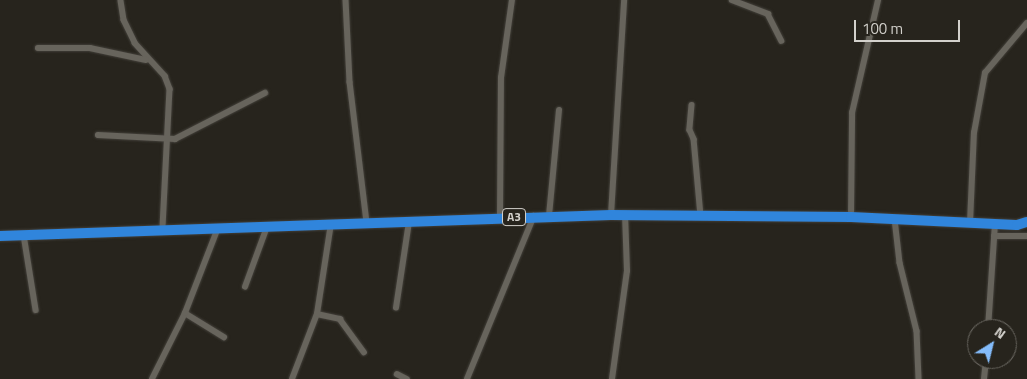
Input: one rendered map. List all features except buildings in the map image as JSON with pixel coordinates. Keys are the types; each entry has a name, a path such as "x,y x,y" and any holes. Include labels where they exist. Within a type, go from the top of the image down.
{"highway":[{"name":"A3","path":"0,236 219,226 408,222 534,216 851,217 994,224 1027,222"}],"street":[{"path":"346,0 350,82 367,223"},
{"path":"500,217 501,78 512,0"},
{"path":"611,215 624,0"},
{"path":"732,0 768,14 782,41"},
{"path":"851,217 852,113 878,0"},
{"path":"121,1 124,20 135,43 148,60 165,76 170,89 163,229"},
{"path":"970,223 974,133 985,73 1027,23"},
{"path":"38,48 97,49 148,60"},
{"path":"98,135 167,141 190,133 265,94"},
{"path":"692,106 690,130 694,139 701,216"},
{"path":"549,216 559,110"},
{"path":"612,379 627,271 625,215"},
{"path":"467,379 534,216"},
{"path":"895,219 899,258 917,331 919,379"},
{"path":"396,308 408,222"},
{"path":"292,379 317,314 331,224"},
{"path":"989,319 994,224"},
{"path":"245,287 268,225"},
{"path":"152,379 185,313 219,226"},
{"path":"24,235 36,310"},
{"path":"994,236 1027,236"},
{"path":"185,313 224,337"},
{"path":"317,314 340,319 364,352"},
{"path":"397,374 407,379"}]}
